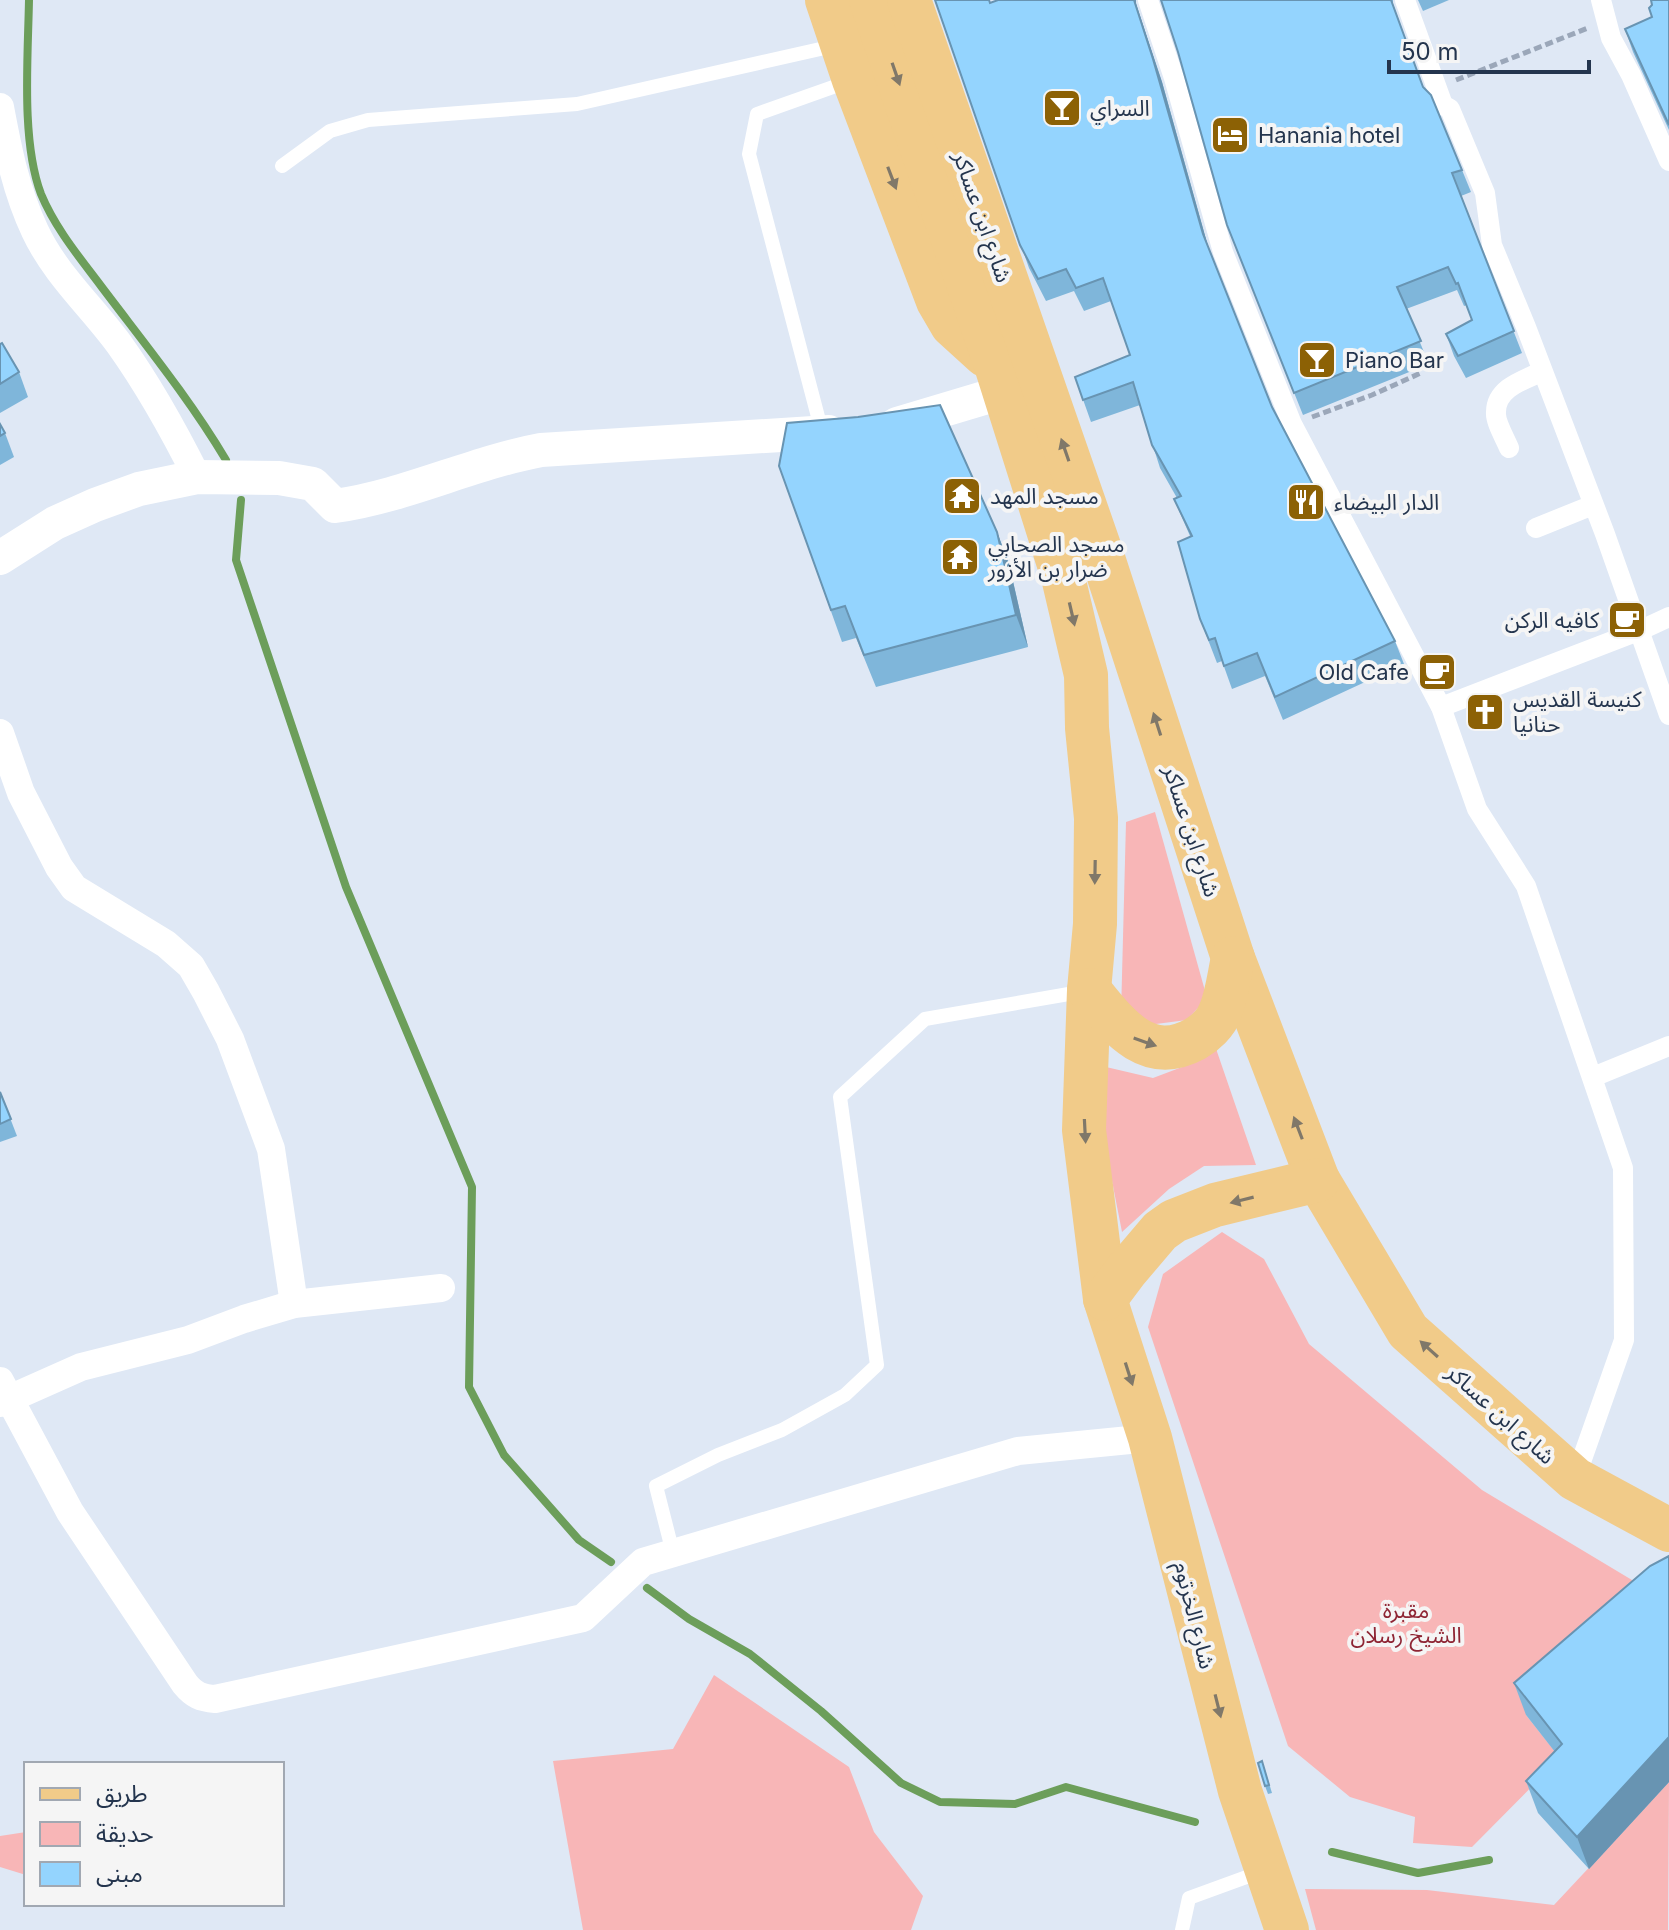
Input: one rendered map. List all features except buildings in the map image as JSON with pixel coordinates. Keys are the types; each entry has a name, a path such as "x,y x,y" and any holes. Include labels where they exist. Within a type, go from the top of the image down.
{"main road":[{"path":"827,0 938,301 952,325 999,377"},
{"name":"شارع ابن عساكر","path":"871,0 999,377 1063,577 1086,675 1087,728 1096,818 1095,924 1089,990 1084,1130 1105,1299"},
{"name":"شارع ابن عساكر","path":"909,0 1102,555 1233,958 1318,1180 1408,1331 1575,1479 1669,1530"},
{"path":"1089,990 1122,1030 1134,1039 1161,1047 1175,1046 1201,1035 1220,1014 1233,958"},
{"path":"1105,1299 1160,1231 1174,1221 1215,1205 1318,1180"},
{"name":"شارع الخرتوم","path":"1105,1299 1150,1438 1240,1791 1287,1930"}],"street":[{"path":"1148,0 1174,78 1223,252 1292,424 1441,707 1477,809 1526,886 1623,1168 1624,1340 1575,1479"},
{"path":"1405,0 1443,105 1450,109 1485,193 1492,245 1641,630 1647,657 1669,715"},
{"path":"1601,0 1605,22 1669,161"},
{"path":"0,107 7,153 35,233 58,268 119,343 142,377 197,477"},
{"path":"1509,448 1495,412 1501,396 1511,386 1541,372"},
{"path":"0,558 55,523 95,505 139,489 197,477 279,478 313,484 335,506 382,497 505,457 541,450 848,431 911,421 999,377"},
{"path":"1536,528 1593,505"},
{"path":"1441,707 1669,617"},
{"path":"0,733 21,793 59,867 74,888 166,944 191,966 206,992 230,1039 271,1149 294,1304"},
{"path":"1593,1077 1669,1046"},
{"path":"441,1288 294,1304 188,1340 81,1367 3,1394 70,1512 193,1694 203,1698 230,1696 583,1618 643,1562 1018,1451 1150,1438"}],"lane":[{"path":"282,166 330,131 368,120 577,104 848,62"},
{"path":"848,62 757,114 749,154 848,431"},
{"path":"673,1553 656,1486 718,1455 782,1430 845,1395 877,1365 840,1097 925,1019 1089,990"},
{"path":"1182,1930 1189,1898 1267,1870"}],"path":[{"path":"1437,88 1605,22"},
{"path":"1292,424 1372,395 1423,372"}],"green space":[{"path":"1155,812 1207,998 1187,1020 1148,1025 1121,1014 1126,822"},
{"path":"1213,1040 1256,1165 1204,1166 1169,1189 1122,1232 1089,1063 1153,1078 1198,1061"},
{"name":"مقبرة الشيخ رسلان","path":"1222,1232 1264,1259 1309,1344 1482,1490 1662,1598 1526,1715 1560,1758 1472,1847 1413,1843 1415,1817 1350,1797 1288,1746 1148,1327 1163,1274"},
{"path":"714,1675 849,1767 874,1832 923,1896 911,1930 583,1930 553,1761 673,1749"},
{"path":"1669,1782 1668,1930 1316,1930 1305,1889 1427,1890 1554,1905"},
{"path":"24,1832 24,1874 0,1867 0,1836"}],"waterway":[{"path":"29,0 28,124 41,194 68,242 182,393 226,460"},
{"path":"241,500 236,560 346,887 472,1187 469,1387 504,1455 579,1540 611,1562"},
{"path":"647,1588 689,1619 750,1654 821,1711 901,1783 940,1802 1015,1804 1066,1787 1195,1822"},
{"path":"1332,1852 1418,1873 1489,1860"}],"place":[{"name":"السراي","path":"1062,108"},
{"name":"Hanania hotel","path":"1230,135"},
{"name":"Piano Bar","path":"1317,360"},
{"name":"مسجد المهد","path":"962,496"},
{"name":"الدار البيضاء","path":"1306,502"},
{"name":"مسجد الصحابي ضرار بن الأزور","path":"960,557"},
{"name":"كافيه الركن","path":"1627,620"},
{"name":"Old Cafe","path":"1437,672"},
{"name":"كنيسة القديس حنانيا","path":"1485,712"}]}
